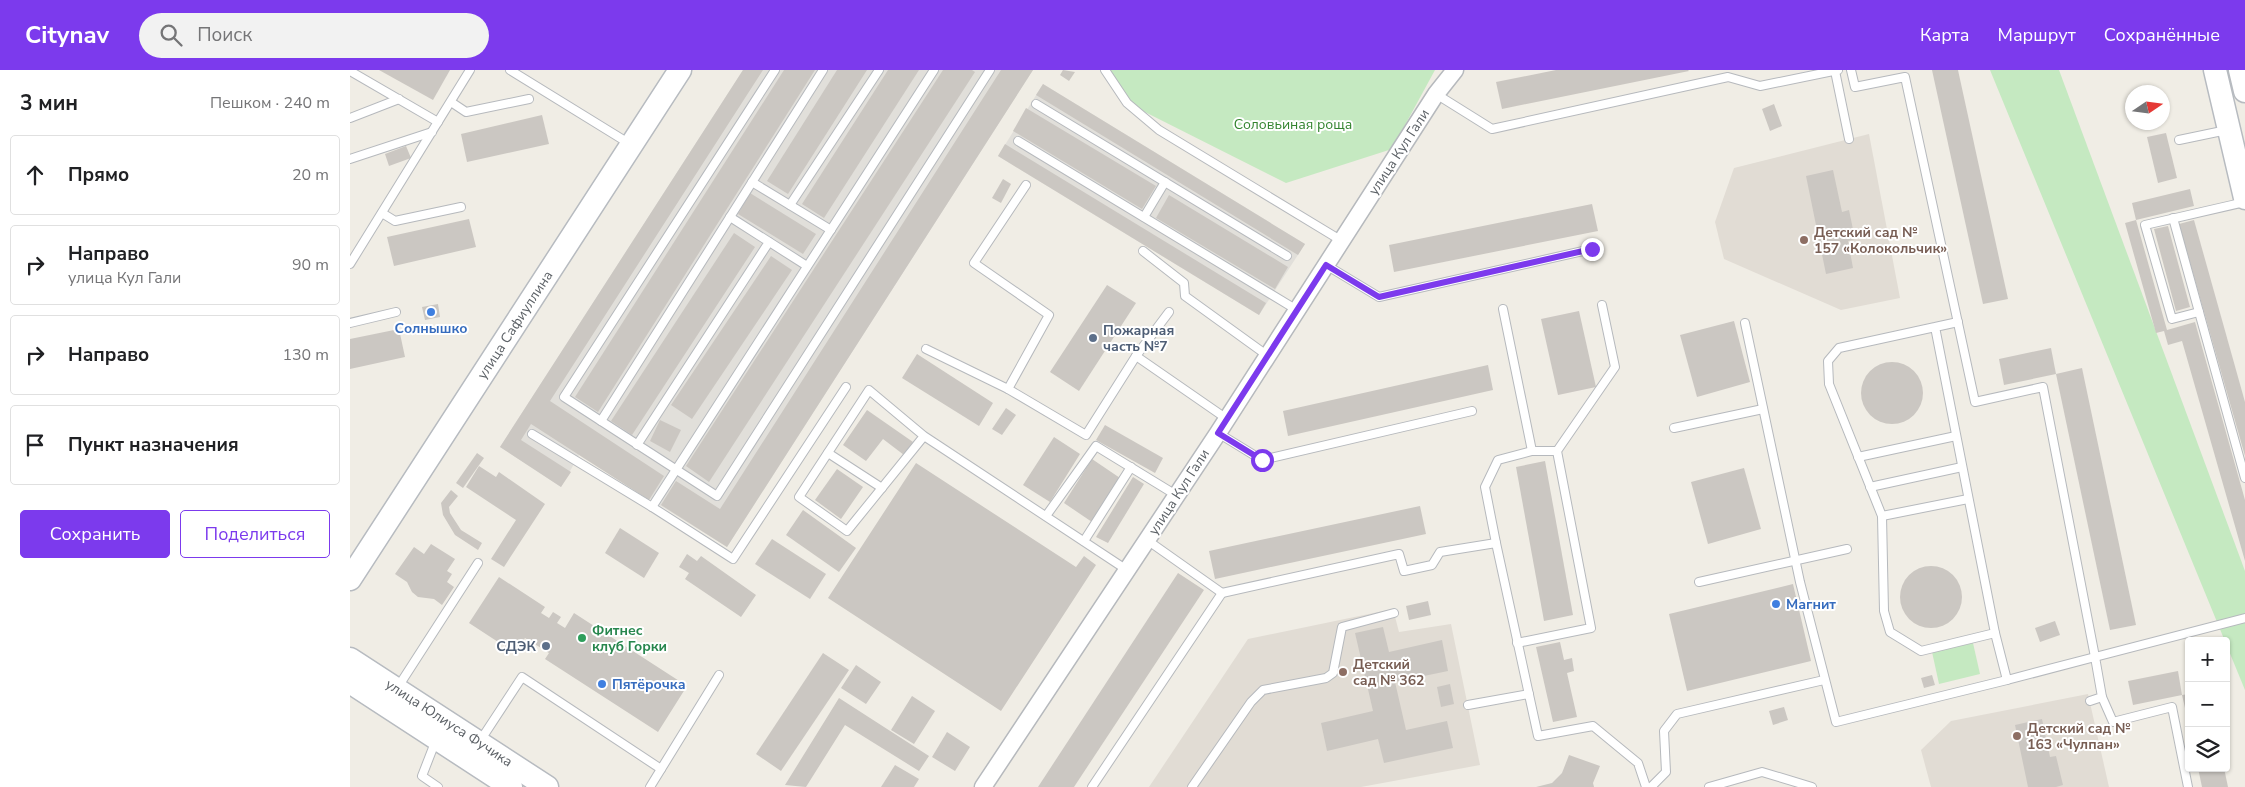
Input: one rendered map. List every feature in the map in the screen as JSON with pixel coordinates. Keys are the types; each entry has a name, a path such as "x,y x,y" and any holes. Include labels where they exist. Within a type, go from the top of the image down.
{"street":[{"name":"улица Сафиуллина","path":"350,579 680,70"},
{"name":"улица Кул Гали","path":"984,787 1268,356 1436,94 1455,70"},
{"path":"2215,70 2245,198"},
{"path":"2240,70 2245,91"},
{"name":"улица Юлиуса Фучика","path":"350,659 547,787"},
{"name":"улица Юлиуса Фучика","path":"350,682 436,738 502,785"}],"lane":[{"path":"350,70 438,122"},
{"path":"350,264 470,70"},
{"path":"510,70 631,145"},
{"path":"774,70 564,397 717,496 990,70"},
{"path":"601,421 824,70"},
{"path":"790,205 878,70"},
{"path":"652,507 934,70"},
{"path":"1105,70 1127,103 1159,130 1342,241"},
{"path":"1436,94 1492,129 1728,77 1760,86 1836,70 1849,139"},
{"path":"1851,70 1855,87 1905,77 1974,402 2042,387 2102,697 2113,722 2172,707 2188,787"},
{"path":"350,118 399,99"},
{"path":"451,102 466,112 529,99"},
{"path":"1036,104 1287,256"},
{"path":"2179,140 2229,130"},
{"path":"350,159 432,132"},
{"path":"1018,141 1297,310"},
{"path":"752,182 830,230"},
{"path":"1144,217 1165,182"},
{"path":"1008,390 1049,315 974,263 1026,185"},
{"path":"2200,312 2172,319 2145,225 2245,202"},
{"path":"382,213 395,221 462,207"},
{"path":"730,217 807,266"},
{"path":"2173,218 2245,478"},
{"path":"637,445 769,242"},
{"path":"1326,265 1379,297 1592,249"},
{"path":"1143,251 1184,283 1185,296 1268,356"},
{"path":"1517,642 1591,628 1557,451 1615,367 1602,305"},
{"path":"1503,309 1532,451"},
{"path":"350,322 396,312"},
{"path":"926,348 1008,390 1086,435 1136,356 1169,312"},
{"path":"1958,322 1839,348 1828,361 1829,384 1882,516 1884,610 1890,632 1921,651 1995,633"},
{"path":"1745,323 1796,562 1836,722 2245,618"},
{"path":"1935,327 1968,499 2006,680"},
{"path":"1136,356 1262,460 1472,411"},
{"path":"532,434 652,507 732,559 846,387"},
{"path":"924,436 847,531 799,497 869,390 924,436 1127,570"},
{"path":"1674,428 1763,409"},
{"path":"1858,457 1956,436"},
{"path":"1046,516 1096,446 1176,495"},
{"path":"1557,451 1532,451 1498,460 1485,487 1538,736 1593,726 1638,763 1646,787"},
{"path":"828,453 882,488"},
{"path":"1084,541 1131,467"},
{"path":"1870,487 1962,467"},
{"path":"1882,516 1968,499"},
{"path":"1147,540 1222,593"},
{"path":"1092,787 1222,593 1399,554 1404,571 1432,565 1440,552 1496,543"},
{"path":"1699,582 1796,562 1847,549"},
{"path":"397,689 478,563"},
{"path":"1192,787 1251,702 1263,690 1326,678 1333,673 1342,627 1394,612"},
{"path":"650,787 719,675"},
{"path":"479,743 522,677 661,768"},
{"path":"1651,787 1666,772 1664,731 1677,714 1824,680"},
{"path":"1468,705 1528,694"},
{"path":"2090,701 2102,697"},
{"path":"436,738 422,776 438,787"},
{"path":"1709,787 1762,772 1812,787"}],"shaded area":[{"path":"743,70 1033,70 727,547 579,455 561,487 500,447"},
{"path":"1043,84 1305,244 1259,315 998,156"},
{"name":"Детский сад № 157 «Колокольчик»","path":"1869,134 1900,298 1841,310 1724,259 1715,222 1734,168"},
{"name":"Детский сад № 362","path":"1393,609 1399,632 1451,624 1480,765 1361,787 1149,787 1248,639"},
{"name":"Детский сад № 163 «Чулпан»","path":"2088,694 2109,787 1931,787 1921,750 1951,721"}],"green space":[{"name":"Соловьиная роща","path":"1105,70 1435,70 1392,149 1286,183 1127,103"},
{"path":"1990,70 2059,70 2245,571 2245,690 2230,654 2230,637 2223,637"},
{"path":"1973,643 1980,674 1939,684 1932,652"}],"building":[{"path":"379,70 450,70 433,100"},
{"path":"743,70 763,70 550,401 664,476 649,500 531,424 521,440 571,472 561,487 500,447"},
{"path":"784,70 815,70 598,412 575,397"},
{"path":"837,70 867,70 788,194 767,181"},
{"path":"888,70 919,70 824,218 802,204"},
{"path":"943,70 972,70 975,72 709,482 686,466"},
{"path":"1001,70 1033,70 727,547 661,505 676,481 720,509"},
{"path":"1063,70 1075,72 1069,81 1060,75"},
{"path":"1556,70 1689,71 1502,109 1496,82"},
{"path":"1932,70 1958,70 2008,299 1983,304"},
{"path":"1043,84 1305,244 1298,255 1036,95"},
{"path":"1774,104 1782,126 1770,131 1762,109"},
{"path":"1026,108 1156,186 1142,209 1013,131"},
{"path":"542,115 549,144 467,162 461,134"},
{"path":"2166,133 2177,178 2158,183 2147,137"},
{"path":"1005,144 1266,303 1259,315 998,156"},
{"path":"406,146 411,158 389,166 385,154"},
{"path":"1833,170 1842,212 1849,210 1855,239 1848,241 1853,268 1826,274 1806,176"},
{"path":"1003,179 1011,184 1001,203 992,198"},
{"path":"2190,189 2194,206 2136,220 2132,203"},
{"path":"750,193 816,234 803,254 738,214"},
{"path":"1169,195 1288,267 1275,289 1156,218"},
{"path":"1592,204 1598,231 1394,272 1389,245"},
{"path":"469,219 476,247 394,266 387,237"},
{"path":"2136,220 2167,330 2195,322 2245,500 2245,561 2182,341 2168,345 2164,331 2156,333 2125,223"},
{"path":"2194,220 2245,402 2245,456 2179,224"},
{"path":"2168,226 2190,307 2176,311 2154,229"},
{"path":"734,233 755,247 632,435 611,421"},
{"path":"771,256 792,270 692,419 671,405"},
{"name":"Пожарная часть №7","path":"1107,285 1136,303 1079,391 1050,372"},
{"name":"Солнышко","path":"438,304 440,317 425,320 422,307"},
{"path":"1579,311 1596,387 1558,395 1541,319"},
{"path":"1734,321 1750,382 1697,397 1680,335"},
{"path":"399,329 405,357 350,369 350,339"},
{"path":"2051,348 2056,374 2004,385 1999,359"},
{"path":"917,354 993,403 979,426 902,378"},
{"path":"1892,362 1904,364 1914,371 1921,381 1923,393 1921,405 1914,415 1904,422 1892,424 1880,422 1870,415 1863,405 1861,393 1863,381 1870,371 1880,364"},
{"path":"1488,365 1493,390 1288,436 1283,411"},
{"path":"2082,368 2136,625 2110,630 2056,374"},
{"path":"1006,408 1016,415 1002,435 992,429"},
{"path":"867,410 913,442 904,455 883,439 866,461 843,445"},
{"path":"660,420 681,430 670,452 650,441"},
{"path":"1105,425 1163,458 1155,473 1096,440"},
{"path":"1054,437 1080,454 1050,502 1023,485"},
{"path":"477,453 484,458 463,488 456,483"},
{"path":"1092,459 1120,478 1092,522 1064,503"},
{"path":"1545,461 1573,615 1544,621 1516,467"},
{"path":"916,463 1076,567 1084,556 1096,565 1001,711 828,598"},
{"path":"479,466 496,477 499,472 545,504 504,567 491,559 516,520 466,487"},
{"path":"1744,468 1761,529 1708,544 1691,482"},
{"path":"837,469 863,487 841,519 815,500"},
{"path":"1133,477 1144,484 1108,543 1096,537"},
{"path":"451,490 458,496 449,507 450,513 461,530 482,543 478,550 455,535 443,515 441,503"},
{"path":"1420,506 1426,534 1215,579 1209,551"},
{"path":"803,510 856,548 839,572 786,535"},
{"path":"620,528 659,553 644,578 605,553"},
{"path":"772,539 826,574 810,599 755,564"},
{"path":"431,544 455,559 447,571 452,574 447,582 454,587 442,605 434,599 418,597 412,592 407,582 395,574 414,547 424,554"},
{"path":"687,554 697,561 701,556 756,595 741,617 685,579 689,573 679,567"},
{"path":"1931,566 1943,568 1953,575 1960,585 1962,597 1960,609 1953,619 1943,626 1931,628 1919,626 1909,619 1902,609 1900,597 1902,585 1909,575 1919,568"},
{"path":"1178,573 1204,590 1074,787 1038,787"},
{"path":"499,577 545,607 541,613 549,618 553,612 561,617 557,623 565,628 574,613 687,686 658,732 545,659 549,653 525,638 515,653 469,623"},
{"path":"1793,584 1811,661 1687,691 1669,614"},
{"path":"1428,601 1431,615 1409,620 1406,606"},
{"path":"2055,621 2060,635 2040,642 2035,628"},
{"path":"1383,627 1389,652 1442,640 1448,671 1395,682 1406,730 1447,721 1453,748 1384,763 1378,739 1327,751 1321,723 1373,711 1355,633"},
{"path":"1560,642 1564,660 1572,658 1574,671 1567,673 1577,717 1553,722 1536,647"},
{"path":"823,653 849,670 781,771 756,754"},
{"path":"856,665 881,682 866,704 841,688"},
{"path":"2178,671 2182,695 2133,705 2128,681"},
{"path":"1932,675 1935,685 1924,688 1921,678"},
{"path":"1450,684 1454,704 1441,707 1437,687"},
{"path":"2182,695 2185,695 2185,708"},
{"path":"912,696 935,711 914,744 891,730"},
{"path":"839,698 929,756 919,771 845,725 806,787 785,785"},
{"path":"1784,707 1788,720 1773,725 1769,711"},
{"path":"2042,719 2050,757 2056,756 2063,785 2056,787 2028,787 2015,725"},
{"path":"947,732 970,747 955,771 932,757"},
{"path":"1569,755 1600,766 1593,783 1594,787 1536,787 1552,783 1562,773"},
{"path":"895,765 919,779 914,787 881,787"},
{"path":"2199,772 2225,772 2228,787 2202,787"}],"place":[{"name":"Детский сад № 157 «Колокольчик»","path":"1804,240"},
{"name":"Солнышко","path":"431,312"},
{"name":"Пожарная часть №7","path":"1093,338"},
{"name":"Магнит","path":"1776,604"},
{"name":"Фитнес клуб Горки","path":"582,638"},
{"name":"СДЭК","path":"546,646"},
{"name":"Детский сад № 362","path":"1343,672"},
{"name":"Пятёрочка","path":"602,684"},
{"name":"Детский сад № 163 «Чулпан»","path":"2017,736"}],"route":[{"path":"1262,460 1218,433 1326,265 1379,297 1592,249"}]}
